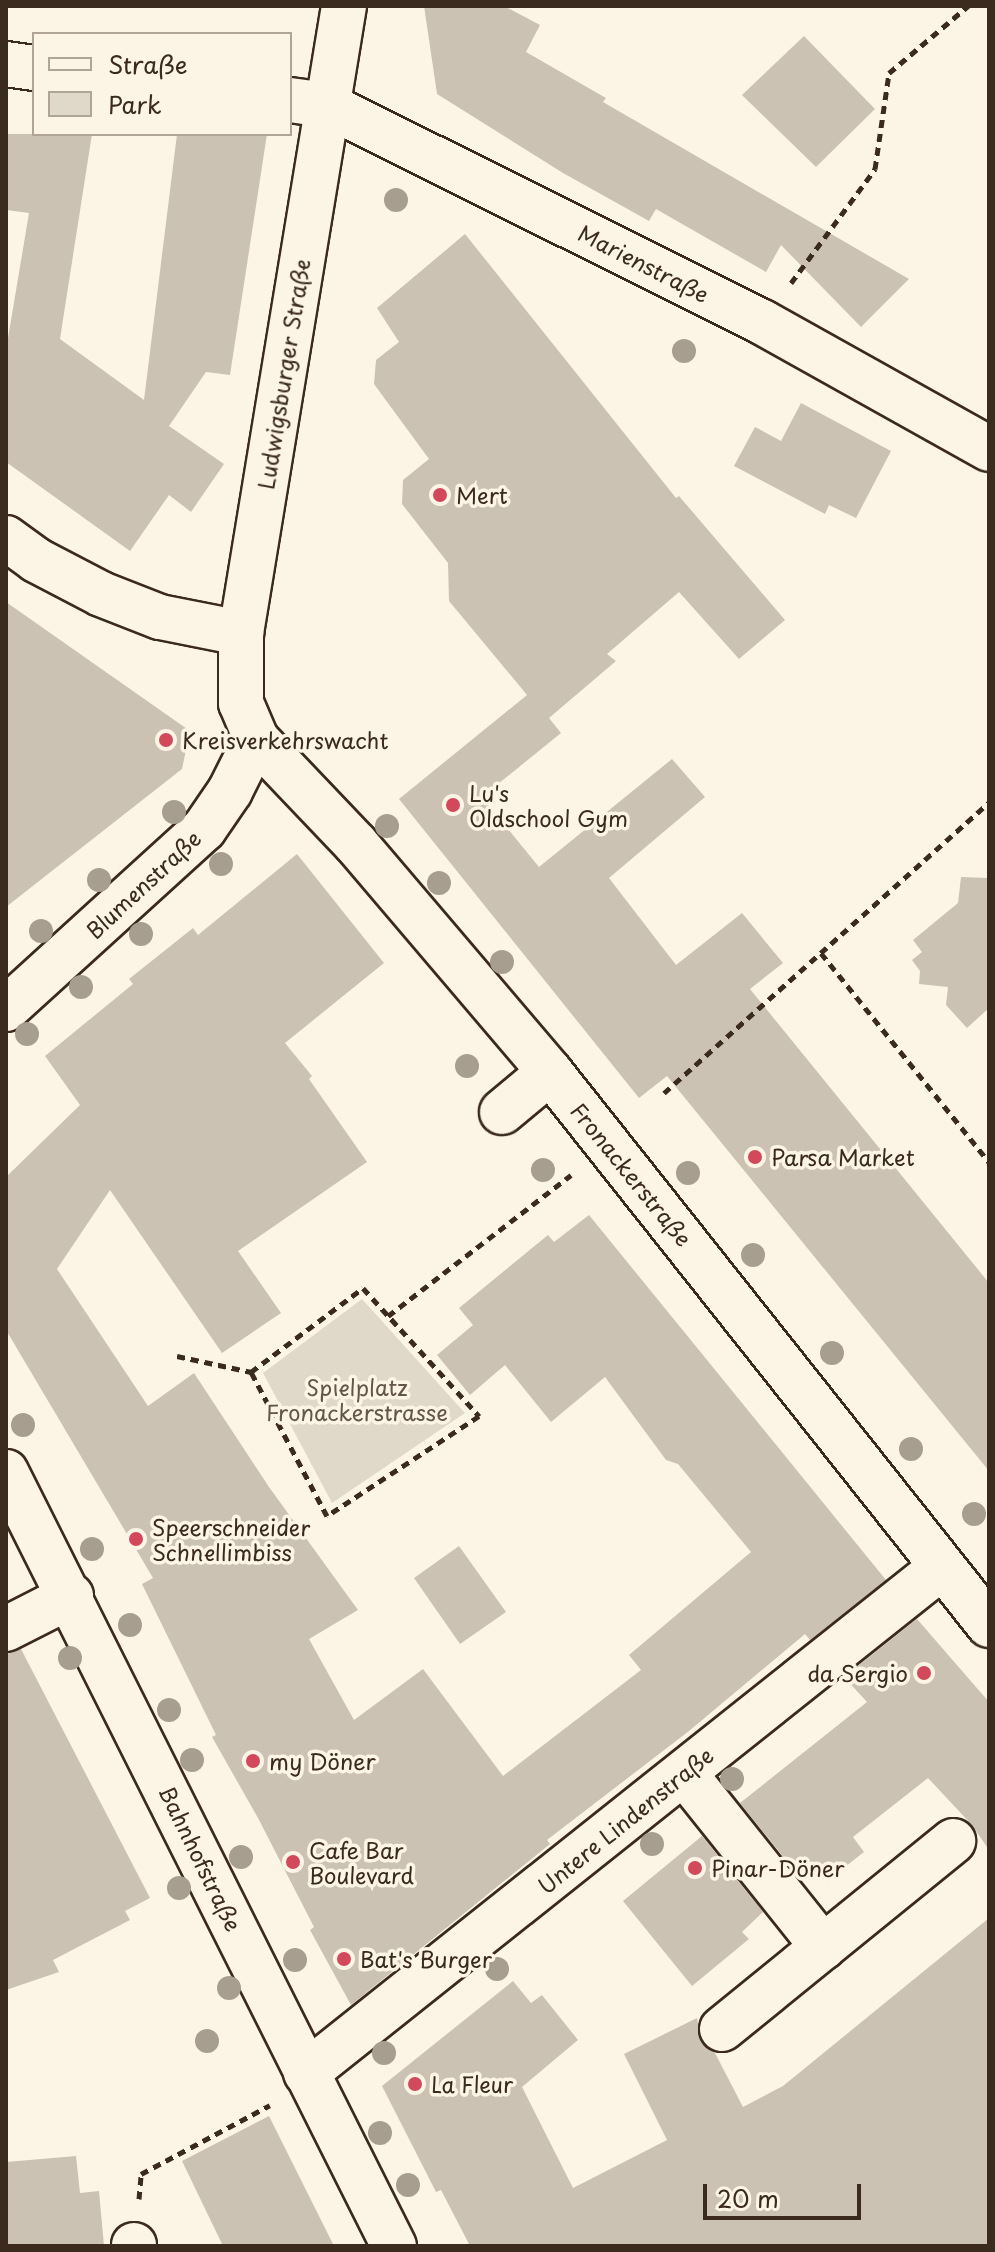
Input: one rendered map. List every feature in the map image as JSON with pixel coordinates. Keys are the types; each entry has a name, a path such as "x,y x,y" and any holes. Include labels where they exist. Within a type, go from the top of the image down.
{"street":[{"name":"Ludwigsburger Straße","path":"256,739 241,703 241,633 309,102 344,6"},
{"path":"6,64 32,68"},
{"name":"Marienstraße","path":"309,102 762,322 989,449"},
{"path":"6,538 36,560 101,594 160,617 241,633"},
{"name":"Blumenstraße","path":"6,1009 204,829 230,791 256,739"},
{"name":"Fronackerstraße","path":"256,739 356,844 550,1072 989,1625"},
{"path":"502,1112 550,1072"},
{"name":"Bahnhofstraße","path":"6,1472 71,1596 394,2246"},
{"name":"Untere Lindenstraße","path":"306,2073 942,1567"},
{"path":"6,1629 71,1596"},
{"path":"684,1773 823,1947"},
{"path":"722,2029 953,1841"}],"path":[{"path":"762,322 875,169 889,73 968,6"},
{"path":"664,1093 989,802"},
{"path":"821,953 989,1162"},
{"path":"388,1316 572,1174"},
{"path":"177,1356 251,1372 363,1288 479,1416 327,1516 251,1372"},
{"path":"168,2160 270,2105"}],"green space":[{"name":"Spielplatz Fronackerstrasse","path":"362,1299 465,1413 332,1503 263,1373"}],"building":[{"path":"424,6 504,6 540,25 526,52 606,98 603,102 909,279 861,327 781,245 766,272 656,209 649,221 563,173 437,94"},
{"path":"804,36 875,109 816,167 742,95"},
{"path":"6,134 92,136 60,339 144,400 177,136 267,136 230,375 206,372 169,426 224,464 191,512 169,495 130,551 6,462 6,350 29,213 6,210"},
{"path":"465,234 676,498 679,496 785,620 739,659 679,592 607,654 616,661 549,718 561,733 482,797 539,867 672,759 705,797 609,878 676,965 742,913 783,963 750,989 989,1283 989,1471 667,1076 639,1098 399,799 527,695 449,601 448,563 402,504 403,480 429,459 374,384 376,360 399,342 377,308"},
{"path":"801,403 891,451 856,518 829,505 825,514 734,466 755,427 781,441"},
{"path":"6,602 190,731 182,769 6,907"},
{"path":"297,854 384,963 285,1043 312,1076 309,1079 367,1162 238,1251 281,1313 222,1353 110,1190 57,1269 148,1406 194,1373 269,1487 358,1610 309,1639 354,1720 423,1669 503,1776 641,1670 629,1655 751,1552 678,1464 666,1460 605,1377 551,1422 505,1365 470,1395 437,1355 473,1325 459,1308 548,1235 554,1242 589,1215 886,1580 810,1640 805,1634 689,1731 547,1840 550,1844 351,2005 310,1930 314,1927 258,1818 212,1737 216,1735 142,1584 153,1578 6,1330 6,1177 80,1105 45,1056 133,984 129,979 193,928 198,935"},
{"path":"961,877 989,878 989,1008 967,1028 946,1005 948,987 919,984 920,971 912,960 922,952 913,940 958,903"},
{"path":"459,1546 506,1612 460,1644 414,1578"},
{"path":"917,1619 989,1702 989,1850 972,1825 928,1778 853,1837 864,1852 827,1881 817,1867 802,1880 740,1803 867,1702 844,1677"},
{"path":"21,1649 150,1898 125,1911 130,1920 53,1960 59,1972 6,1990 6,1654"},
{"path":"702,1836 763,1912 742,1932 749,1939 692,1986 623,1901"},
{"path":"989,1918 989,2246 470,2246 441,2190 436,2192 382,2086 513,1981 531,2003 542,1995 578,2040 522,2087 573,2188 667,2140 624,2054 697,2018 702,2044 715,2053 743,2107 783,2086"},
{"path":"269,2116 334,2246 223,2246 182,2161"},
{"path":"76,2156 80,2193 99,2191 104,2246 6,2246 6,2162"}],"place":[{"name":"Mert","path":"440,495"},
{"name":"Kreisverkehrswacht","path":"166,740"},
{"name":"Lu's Oldschool Gym","path":"453,805"},
{"name":"Parsa Market","path":"755,1157"},
{"name":"Speerschneider Schnellimbiss","path":"136,1539"},
{"name":"da Sergio","path":"924,1673"},
{"name":"my Döner","path":"253,1761"},
{"name":"Cafe Bar Boulevard","path":"293,1862"},
{"name":"Pinar-Döner","path":"695,1868"},
{"name":"Bat's Burger","path":"344,1959"},
{"name":"La Fleur","path":"415,2084"}]}
